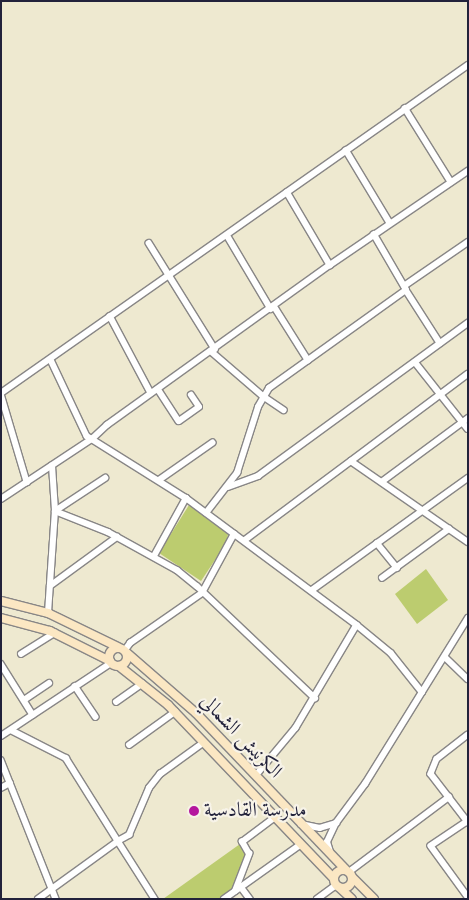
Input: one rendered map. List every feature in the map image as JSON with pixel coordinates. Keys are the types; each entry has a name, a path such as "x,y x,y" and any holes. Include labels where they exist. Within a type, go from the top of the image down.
{"main road":[{"name":"الكرنيش الشمالي","path":"1,601 48,613 123,650 176,693 374,899"},
{"name":"الكرنيش الشمالي","path":"1,618 55,633 113,663 142,684 175,712 352,899"},
{"path":"123,650 127,660 113,663 110,652 123,650"},
{"path":"337,872 349,873 348,886 337,884 337,872"}],"street":[{"path":"27,482 1,393 51,360 110,316 468,65"},
{"path":"405,108 452,182"},
{"path":"346,150 390,223"},
{"path":"1,499 94,438 151,393 213,351 330,265 468,171"},
{"path":"287,192 330,265"},
{"path":"227,235 308,360"},
{"path":"374,235 440,343"},
{"path":"206,513 228,487 246,450 263,396 269,388 468,242"},
{"path":"149,243 213,351 263,396 284,410"},
{"path":"110,316 151,393"},
{"path":"228,487 258,476 468,324"},
{"path":"51,360 88,436 94,438 186,498 312,590 391,653 422,692"},
{"path":"415,362 440,395 465,420 468,429"},
{"path":"245,540 468,374"},
{"path":"158,389 179,420 199,407 191,395"},
{"path":"383,481 465,420"},
{"path":"159,480 212,443"},
{"path":"351,461 383,481 468,542"},
{"path":"48,613 55,511 52,466"},
{"path":"55,511 105,478"},
{"path":"312,590 468,478"},
{"path":"154,556 186,498"},
{"path":"55,511 117,537 154,556 197,586 315,698"},
{"path":"382,578 448,528"},
{"path":"123,650 130,642 202,592 234,534"},
{"path":"50,586 117,537"},
{"path":"377,543 397,568"},
{"path":"330,854 327,842 336,823 358,794 422,692 446,658 468,618"},
{"path":"256,776 296,728 356,625"},
{"path":"21,654 55,633"},
{"path":"446,658 468,679"},
{"path":"1,736 113,663"},
{"path":"1,664 33,715"},
{"path":"24,700 49,683"},
{"path":"116,702 142,684"},
{"path":"75,686 96,717"},
{"path":"129,745 175,712"},
{"path":"11,730 66,758 155,899"},
{"path":"467,738 432,766 431,774 468,822 431,846 468,897"},
{"path":"38,899 118,840 129,835 149,788 160,774 203,743"},
{"path":"1,760 56,899"},
{"path":"1,788 10,783"},
{"path":"349,873 449,797"},
{"path":"235,891 249,854 242,842 274,818"},
{"path":"300,824 320,828 336,823"},
{"path":"224,899 300,845"},
{"path":"317,899 337,884"},
{"path":"241,887 250,899"}],"green space":[{"path":"189,505 228,534 227,542 201,581 159,553"},
{"path":"426,569 448,600 417,624 395,594"},
{"path":"240,844 246,854 232,891 220,899 163,899"}],"place":[{"name":"مدرسة القادسية","path":"194,811"}]}
